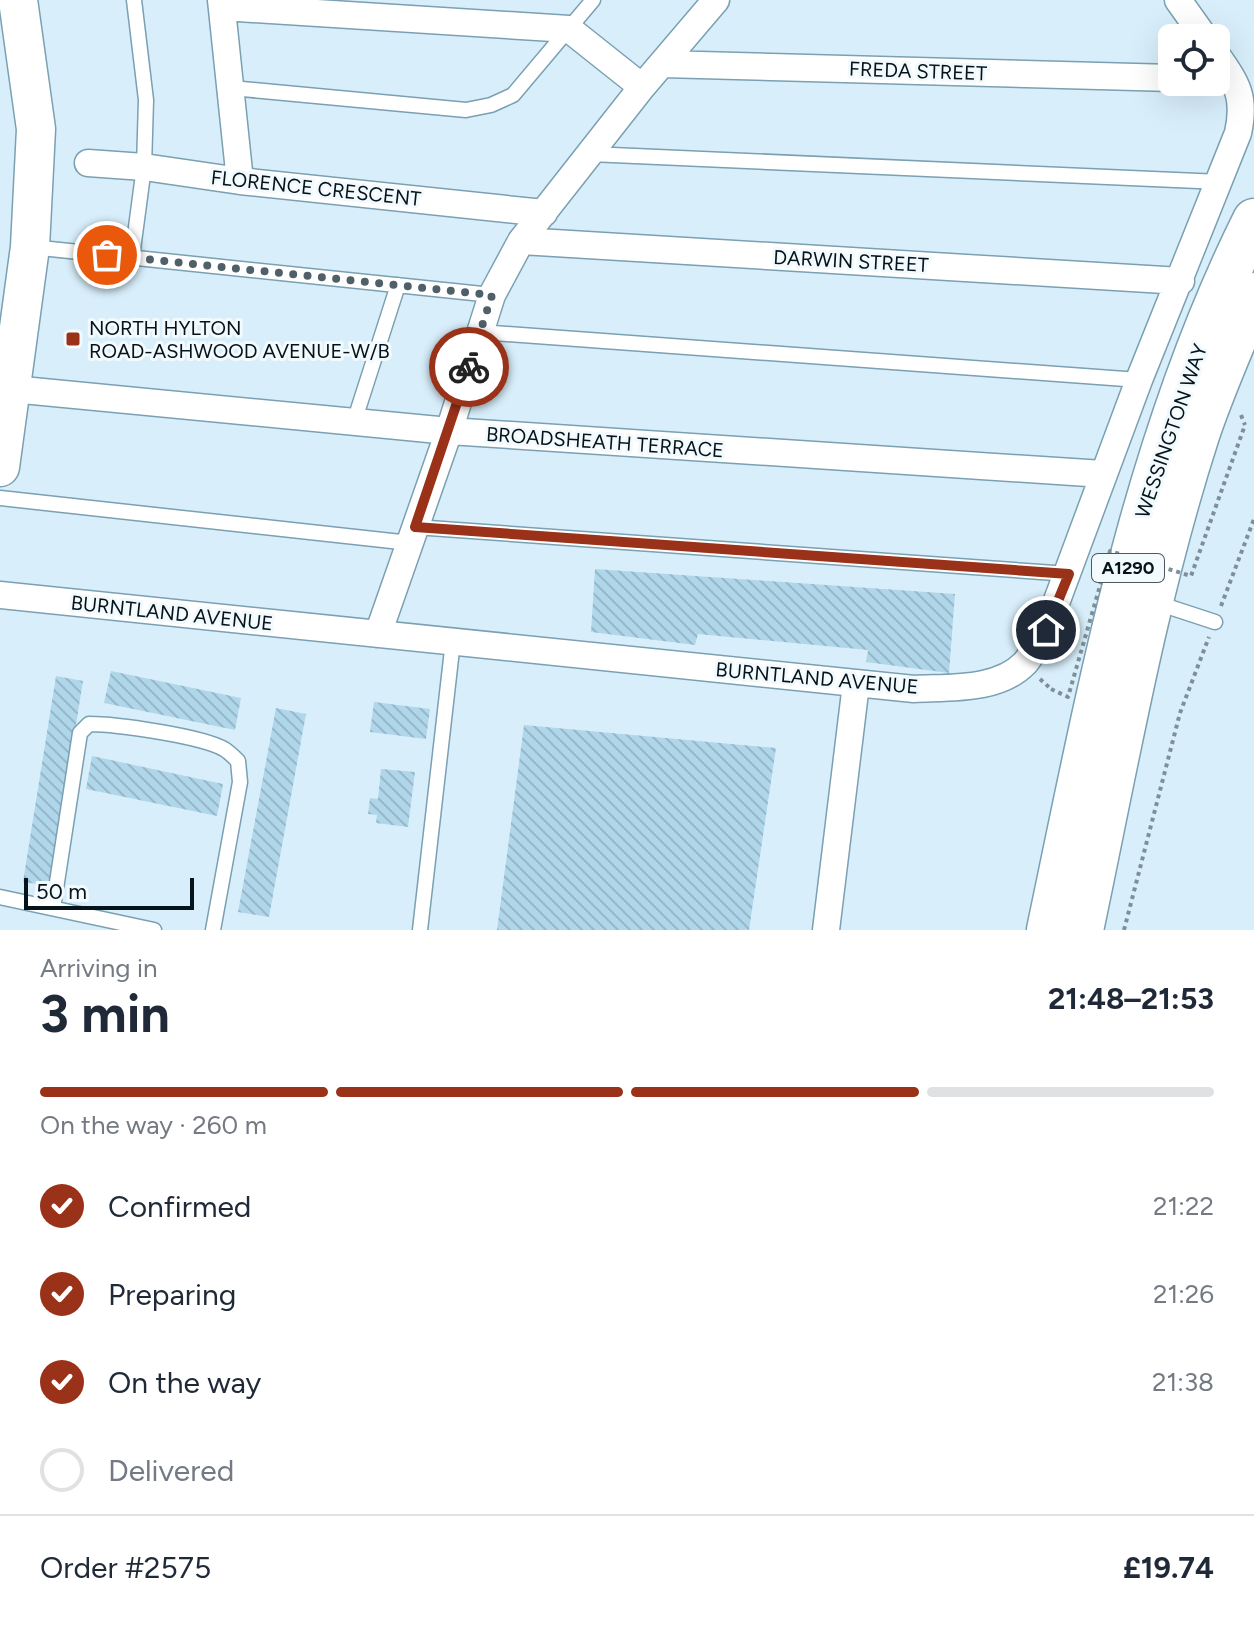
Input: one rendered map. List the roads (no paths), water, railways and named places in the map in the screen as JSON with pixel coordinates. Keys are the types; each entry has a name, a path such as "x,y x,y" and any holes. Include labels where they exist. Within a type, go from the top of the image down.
{"main road":[{"name":"WESSINGTON WAY","path":"1048,930 1094,713 1143,512 1170,420 1235,259 1254,220"},
{"name":"WESSINGTON WAY","path":"1082,930 1151,602 1199,433 1254,294"}],"street":[{"path":"0,467 30,247 36,129 18,0"},
{"path":"378,634 449,431 492,295 521,241 642,87 716,0"},
{"path":"1178,0 1195,24"},
{"path":"240,181 222,4 569,29 642,87"},
{"name":"FREDA STREET","path":"663,64 1158,78"},
{"name":"BURNTLAND AVENUE","path":"0,595 914,689 975,685 1003,679 1025,663 1046,630 1069,574 1139,380 1221,182 1238,133 1237,87"},
{"name":"FLORENCE CRESCENT","path":"88,163 544,213"},
{"name":"DARWIN STREET","path":"521,241 1181,281"},
{"name":"BROADSHEATH TERRACE","path":"12,389 449,431 1103,474"},
{"path":"826,930 856,684"}],"lane":[{"path":"132,257 144,167 146,100 134,0"},
{"path":"231,88 466,110 491,105 513,95 593,0"},
{"path":"590,154 1221,182"},
{"path":"30,247 492,295"},
{"path":"354,422 398,285"},
{"path":"480,332 1139,380"},
{"path":"0,498 413,535 1069,574"},
{"path":"1151,602 1215,622"},
{"path":"420,930 453,641"},
{"path":"53,908 80,733 89,724 110,724 208,743 225,749 238,761 240,782 213,930"},
{"path":"0,897 154,930"}],"place":[{"name":"NORTH HYLTON ROAD-ASHWOOD AVENUE-W/B","path":"73,339"}]}
